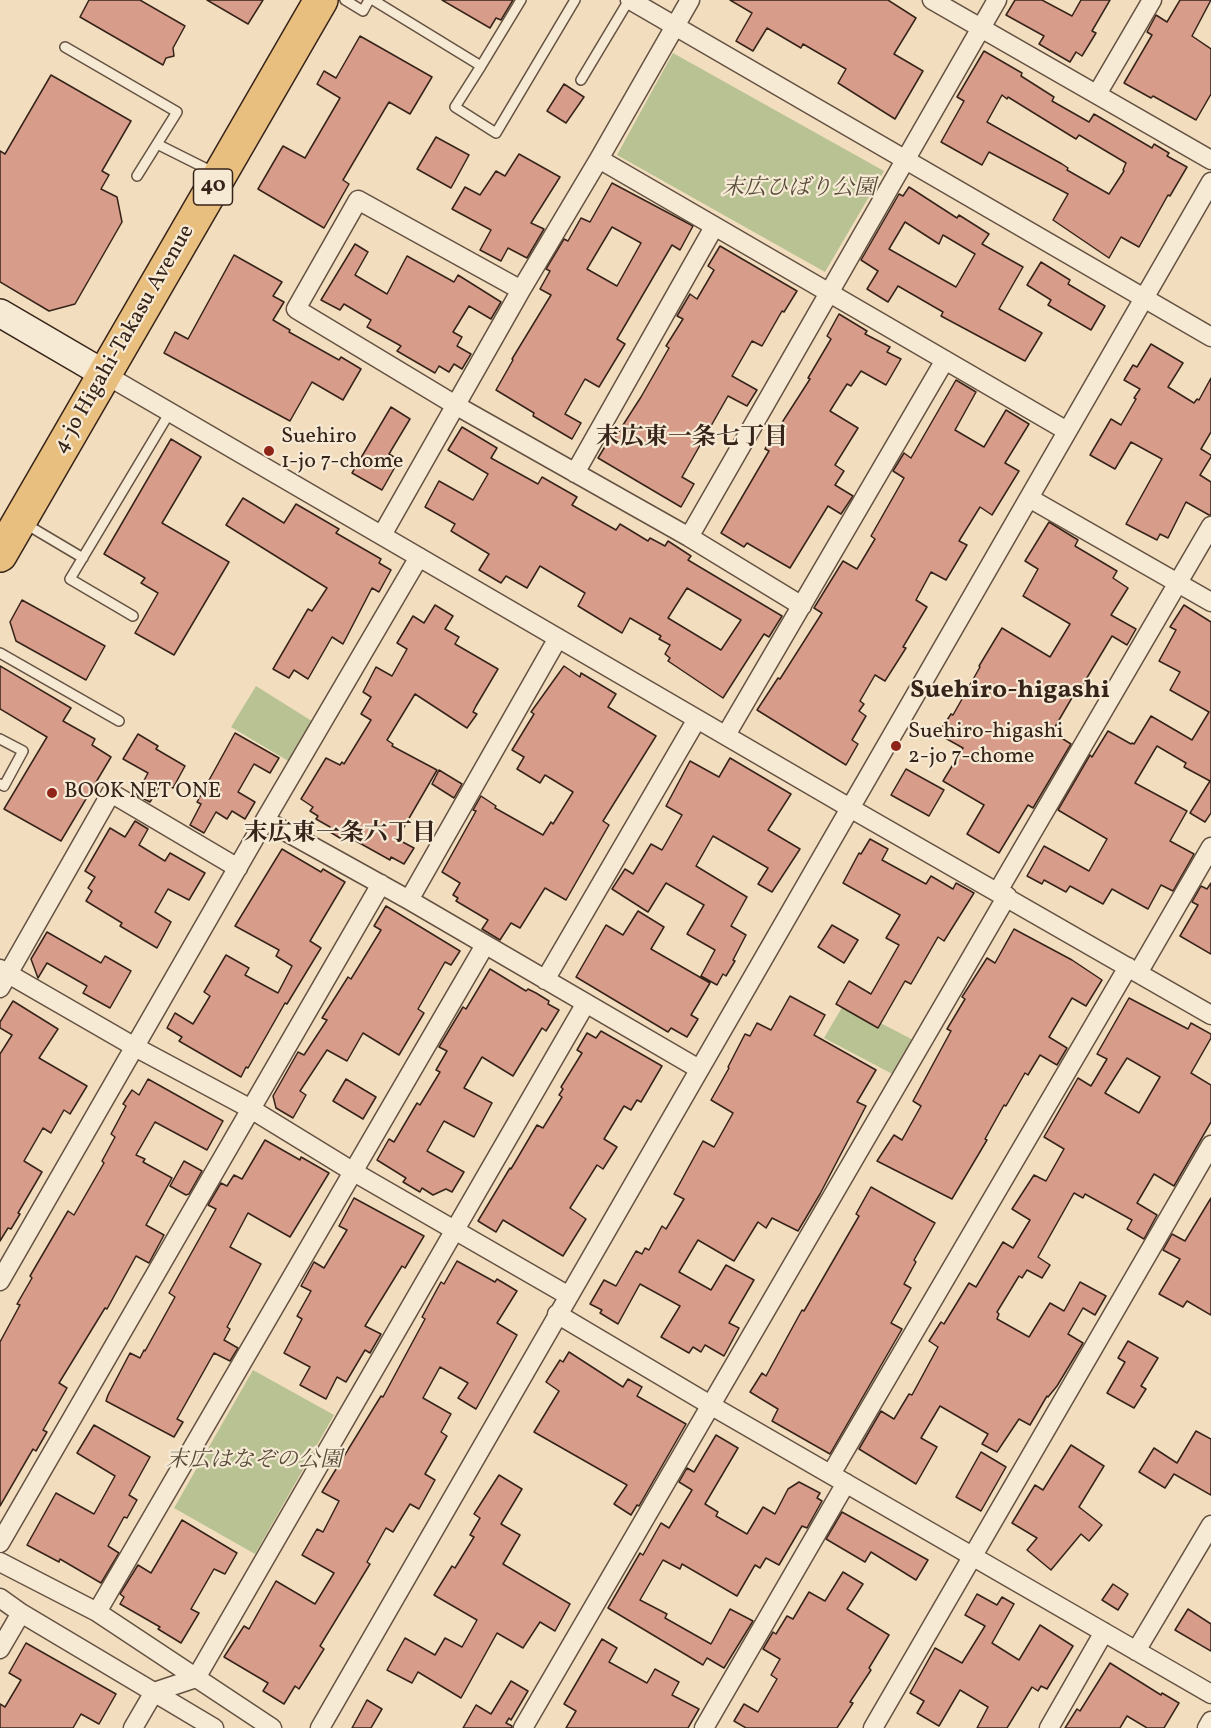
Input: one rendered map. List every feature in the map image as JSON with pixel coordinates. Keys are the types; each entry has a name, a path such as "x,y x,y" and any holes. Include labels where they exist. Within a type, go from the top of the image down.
{"highway":[{"name":"4-jo Higahi-Takasu Avenue","path":"0,555 321,0"}],"street":[{"path":"630,0 1211,337"},
{"path":"382,535 690,0"},
{"path":"932,0 1211,160"},
{"path":"689,537 997,0"},
{"path":"1097,94 1152,0"},
{"path":"599,159 1067,431"},
{"path":"320,1728 1211,182"},
{"path":"521,290 358,200 296,309 457,406 689,537 802,606"},
{"path":"575,473 714,227"},
{"path":"0,313 850,808 1211,1015"},
{"path":"726,735 945,360"},
{"path":"1029,498 1211,602"},
{"path":"523,1728 712,1406 1211,526"},
{"path":"0,1281 419,557"},
{"path":"409,900 558,638"},
{"path":"545,980 697,719"},
{"path":"238,868 111,793 3,977 251,1109 453,1231 570,1296"},
{"path":"265,820 409,900 699,1069"},
{"path":"704,1728 838,1478 1133,970 1211,847"},
{"path":"0,1543 381,884"},
{"path":"97,1612 485,945"},
{"path":"133,1728 154,1692 196,1678 586,1003"},
{"path":"873,1728 1211,1145"},
{"path":"557,1314 1211,1694"},
{"path":"1136,1651 1211,1525"},
{"path":"0,1562 97,1612 272,1728"},
{"path":"0,1598 21,1613 214,1728"},
{"path":"0,1649 21,1613"},
{"path":"1048,1728 1104,1632"},
{"path":"1207,1728 1211,1722"}],"lane":[{"path":"345,0 363,11 371,0 481,66"},
{"path":"521,0 455,107 496,133 575,0"},
{"path":"581,80 630,0"},
{"path":"65,46 177,112 137,176"},
{"path":"157,144 220,175"},
{"path":"133,616 70,579 170,412"},
{"path":"20,521 83,558"},
{"path":"0,653 119,721"},
{"path":"0,739 23,752 4,786 0,784"}],"green space":[{"name":"末広ひばり公園","path":"673,53 884,171 825,272 617,155"},
{"path":"256,686 315,723 290,762 231,727"},
{"path":"844,1004 921,1044 900,1078 824,1038"},
{"name":"末広はなぞの公園","path":"253,1370 334,1415 255,1554 174,1508"}],"building":[{"path":"89,0 140,0 185,26 173,48 174,56 166,58 163,65 80,17"},
{"path":"207,0 263,0 248,24"},
{"path":"442,0 513,0 501,20 496,18 490,28"},
{"path":"730,0 888,0 916,18 894,54 923,71 895,119 838,83 846,69 803,44 801,48 767,28 753,51 736,41 752,13"},
{"path":"1015,0 1042,0 1072,16 1081,0 1110,0 1092,31 1096,33 1082,56 1076,52 1070,62 1039,44 1044,36 1006,15"},
{"path":"1180,0 1211,0 1192,36 1211,49 1211,94 1196,120 1124,83 1152,35 1147,32 1156,15 1167,22"},
{"path":"360,36 432,77 410,114 389,102 343,180 349,184 324,228 258,189 283,146 305,158 340,98 317,84 324,71 336,78"},
{"path":"984,51 1022,73 1021,76 1054,97 1052,101 1089,122 1094,114 1152,148 1154,144 1169,153 1167,156 1187,167 1170,196 1168,195 1139,247 1121,237 1109,258 1053,220 1068,194 989,152 982,165 941,142 964,101 957,97","holes":["1002,95 1007,99 1008,97 1076,139 1079,135 1126,163 1124,171 1109,194 1067,170 1068,168 1062,164 987,122"]},
{"path":"51,75 131,121 102,171 109,175 101,189 117,197 122,222 75,304 49,311 0,282 0,151 5,154"},
{"path":"564,84 584,97 566,123 547,111"},
{"path":"436,137 469,155 451,188 417,169"},
{"path":"519,154 560,177 531,223 544,229 527,258 508,248 501,261 480,250 491,230 452,209 465,187 480,195 496,171 505,176"},
{"path":"612,183 693,226 680,250 672,245 617,339 625,344 599,387 585,379 565,414 581,423 572,439 533,416 534,413 496,390 551,295 540,289 550,271 546,269 564,239 568,241 581,218 590,222","holes":["612,227 641,243 617,286 587,269"]},
{"path":"909,187 957,218 959,215 989,234 982,244 1023,267 999,309 1042,333 1025,361 941,316 943,312 898,286 888,302 867,289 878,271 861,260 899,194 903,196","holes":["905,222 939,244 943,235 975,254 956,287 889,249"]},
{"path":"355,244 368,252 355,275 387,294 407,256 454,282 458,275 501,302 491,319 469,306 453,332 462,337 457,346 471,354 462,369 454,364 449,372 439,366 435,373 397,351 401,346 367,327 371,320 344,304 340,310 321,300"},
{"path":"720,246 797,291 784,312 782,311 762,346 752,341 732,376 757,390 747,406 728,396 682,477 694,484 681,507 598,458 611,437 614,439 641,397 669,348 666,346 683,319 677,316 690,294 697,299 714,270 708,266"},
{"path":"234,255 282,282 273,296 284,302 273,320 290,330 289,332 339,360 341,357 361,369 343,400 312,382 290,421 164,353 175,332 188,339"},
{"path":"1041,262 1070,280 1068,284 1105,306 1091,330 1048,305 1051,300 1027,285"},
{"path":"839,314 867,331 865,334 890,347 887,352 901,359 886,385 861,371 851,386 847,384 830,411 858,428 835,465 844,471 835,485 853,496 841,514 828,506 790,568 747,543 744,547 721,533 769,451 765,449 810,379 808,378 831,339 827,336"},
{"path":"1151,344 1183,363 1168,387 1194,403 1197,399 1199,400 1211,378 1211,432 1201,449 1211,457 1200,475 1211,482 1211,515 1186,502 1168,538 1160,534 1157,540 1126,524 1162,459 1131,442 1115,469 1090,455 1111,419 1121,425 1136,399 1134,398 1140,389 1124,380 1133,365 1137,367"},
{"path":"956,380 976,392 955,430 984,447 1006,410 1029,424 1005,463 1019,471 992,515 980,507 959,541 967,545 946,580 931,572 916,600 927,607 903,647 906,648 885,681 875,675 860,701 864,704 859,711 866,716 852,740 858,744 846,765 757,710 778,678 780,679 822,613 814,608 843,561 857,569 875,539 871,536 904,478 893,471 904,453 911,458"},
{"path":"391,407 410,419 389,454 399,460 382,490 352,473"},
{"path":"462,427 497,448 491,458 538,484 542,477 577,497 572,505 616,530 620,524 648,541 650,538 665,546 668,541 691,556 688,560 782,616 769,637 764,634 723,698 668,661 670,658 665,654 670,645 659,639 661,636 630,618 622,633 578,606 585,593 540,566 527,588 506,576 501,583 479,570 489,554 451,531 455,524 425,507 439,481 473,500 488,474 448,450","holes":["687,588 741,620 721,650 668,618"]},
{"path":"171,439 201,457 162,523 229,562 174,655 135,633 158,593 141,583 145,578 104,554"},
{"path":"243,498 284,523 296,504 339,529 336,533 381,559 379,563 391,570 379,592 372,588 343,644 332,637 308,679 294,670 289,678 273,669 308,609 312,611 327,588 226,525"},
{"path":"1049,522 1078,540 1075,546 1117,571 1113,578 1128,588 1111,615 1136,629 1127,645 1112,636 1082,686 1080,684 1052,732 1071,744 1033,808 1028,805 999,853 967,834 984,805 943,781 963,748 938,734 951,714 953,715 1002,628 1050,657 1070,624 1023,596 1038,569 1025,561"},
{"path":"22,600 105,646 86,680 16,641 10,622"},
{"path":"435,605 453,616 445,629 459,637 455,644 498,669 473,712 477,714 467,728 415,694 387,740 393,744 392,746 437,770 397,839 414,848 404,864 391,857 390,860 347,836 345,841 330,832 330,827 316,819 318,816 310,811 313,807 301,799 326,758 340,765 342,762 344,764 371,720 361,714 371,697 363,692 376,667 392,676 407,649 397,643 413,616 424,623"},
{"path":"1184,605 1211,622 1211,813 1205,822 1190,813 1210,781 1184,767 1186,763 1157,746 1135,783 1187,811 1170,841 1194,854 1173,891 1161,885 1148,909 1112,889 1103,904 1070,886 1066,892 1044,880 1042,884 1027,876 1044,846 1089,871 1107,839 1058,810 1090,755 1092,757 1108,731 1134,744 1151,716 1192,740 1209,712 1170,690 1180,672 1159,661 1176,630 1170,627"},
{"path":"0,666 71,708 63,721 95,739 92,745 111,757 61,841 4,809 47,737 0,709"},
{"path":"564,666 580,677 581,673 616,694 608,707 656,736 603,821 609,825 566,900 545,888 520,928 511,923 500,940 482,929 488,920 456,901 458,898 453,895 460,883 442,872 476,811 473,810 481,796 496,806 495,808 543,835 551,822 553,824 573,792 545,775 540,783 517,769 524,757 512,750 534,714 531,712"},
{"path":"235,733 279,758 270,773 254,764 238,792 255,802 245,819 232,811 227,819 216,812 204,833 190,825 201,804 197,802"},
{"path":"138,734 158,746 156,749 185,766 173,788 162,782 150,802 136,795 148,773 123,759"},
{"path":"730,758 791,794 768,830 800,849 772,892 758,884 768,868 713,836 696,866 747,897 731,926 746,935 733,960 735,961 717,985 701,976 715,950 687,934 704,905 666,883 648,912 612,889 625,869 633,874 651,844 662,850 682,815 666,806 690,761 719,777"},
{"path":"906,769 944,790 929,816 891,795"},
{"path":"439,770 462,784 454,798 432,784"},
{"path":"135,821 148,829 139,845 165,861 170,853 205,873 189,900 168,889 155,912 171,922 157,948 120,926 122,923 86,901 92,891 88,888 95,877 85,871 110,828 125,837"},
{"path":"870,839 888,849 882,860 926,884 931,876 953,889 956,883 974,893 944,941 938,937 911,984 905,981 878,1028 836,1004 849,981 871,994 899,945 886,938 900,915 843,883 859,853 861,854"},
{"path":"282,849 321,872 323,869 345,882 310,941 321,948 241,1077 179,1041 182,1037 167,1028 175,1013 193,1024 210,996 204,992 226,955 249,968 245,975 278,993 292,966 276,956 279,950 235,926"},
{"path":"1211,883 1211,954 1180,936 1198,905 1192,902 1201,886 1207,889"},
{"path":"386,906 460,951 451,965 445,962 418,1009 424,1013 399,1055 363,1033 347,1061 327,1050 300,1091 306,1095 293,1118 276,1108 273,1096 298,1052 304,1055 327,1020 322,1018 348,977 351,979 381,930 374,926"},
{"path":"638,911 664,927 651,949 710,983 691,1015 698,1019 687,1037 671,1028 668,1032 576,977 606,925 623,935"},
{"path":"832,925 858,940 844,963 818,947"},
{"path":"1014,929 1072,960 1102,980 1086,1006 1072,998 1049,1037 1067,1048 1057,1065 1040,1055 1028,1075 1025,1073 1006,1106 1004,1105 985,1139 987,1140 952,1199 877,1161 894,1135 902,1140 921,1106 913,1101 951,1031 947,1029 965,999 962,997 987,958 995,963"},
{"path":"47,932 101,963 105,956 131,971 110,1008 83,993 87,986 47,963 38,978 31,959"},
{"path":"490,969 526,991 528,989 536,993 559,1010 546,1031 542,1028 513,1076 482,1057 464,1088 492,1103 474,1137 444,1121 427,1151 464,1172 452,1192 446,1189 433,1195 422,1188 420,1192 403,1182 406,1178 377,1160 389,1139 394,1142 417,1103 420,1105 440,1072 436,1070 447,1051 439,1047 463,1007 466,1009"},
{"path":"790,996 825,1015 814,1035 876,1070 857,1102 866,1106 798,1231 772,1218 766,1228 758,1222 734,1261 698,1240 679,1272 711,1290 726,1265 754,1280 729,1323 739,1328 724,1356 705,1345 701,1352 693,1347 689,1353 661,1337 680,1306 640,1284 618,1324 600,1313 602,1310 590,1304 604,1280 616,1286 636,1251 642,1254 645,1248 649,1250 662,1226 666,1229 684,1199 674,1194 703,1141 714,1147 733,1113 711,1100 745,1034 750,1036 757,1023 771,1030"},
{"path":"1129,998 1188,1029 1191,1023 1211,1034 1211,1038 1191,1073 1211,1085 1211,1122 1174,1186 1154,1174 1137,1203 1157,1215 1144,1239 1127,1229 1132,1220 1085,1194 1083,1198 1074,1193 1038,1257 1050,1265 1042,1278 1027,1270 1022,1278 1019,1276 997,1312 999,1314 997,1319 1029,1337 1050,1303 1064,1311 1080,1282 1106,1296 1095,1315 1083,1308 1068,1334 1083,1343 1030,1425 1019,1419 997,1452 982,1444 988,1434 940,1406 921,1438 937,1447 916,1484 859,1449 881,1411 894,1419 909,1394 912,1395 938,1347 929,1341 941,1322 944,1324 969,1283 976,1287 1003,1242 1013,1248 1030,1220 1012,1209 1034,1175 1046,1181 1064,1149 1044,1137 1078,1078 1091,1086 1107,1059 1097,1054","holes":["1127,1058 1160,1077 1139,1113 1105,1093"]},
{"path":"13,1001 58,1029 39,1058 87,1086 70,1114 64,1110 51,1133 43,1128 24,1161 42,1172 11,1229 8,1228 0,1241 0,1054 12,1035 0,1028 0,1022"},
{"path":"601,1031 662,1066 641,1102 637,1100 631,1110 624,1106 604,1139 617,1147 603,1169 597,1165 570,1208 586,1219 563,1256 503,1220 496,1232 478,1221 537,1125 543,1128 562,1097 559,1095 563,1089 561,1087 582,1053 577,1050 587,1033 596,1038"},
{"path":"148,1079 223,1121 207,1150 155,1122 136,1155 145,1159 143,1162 172,1178 146,1225 164,1235 149,1263 136,1256 107,1309 105,1308 59,1383 67,1388 43,1430 47,1432 36,1451 33,1449 0,1506 0,1342 20,1305 17,1304 32,1278 30,1276 68,1211 74,1215 104,1163 102,1161 115,1137 111,1134 126,1106 123,1104 132,1090 139,1095"},
{"path":"346,1079 376,1097 363,1119 333,1101"},
{"path":"265,1140 329,1173 290,1237 248,1213 230,1247 261,1264 227,1327 230,1329 224,1340 238,1348 230,1361 214,1353 177,1419 183,1422 174,1437 106,1401 130,1353 140,1358 175,1297 169,1293 216,1209 208,1205 221,1183 227,1186 234,1175 242,1179"},
{"path":"184,1161 202,1171 189,1194 186,1195 170,1186"},
{"path":"871,1187 935,1223 914,1260 916,1262 904,1284 911,1288 891,1323 902,1329 830,1454 772,1421 778,1409 750,1392 762,1373 766,1376 802,1310 804,1311 859,1216 856,1214"},
{"path":"354,1198 424,1236 405,1268 402,1266 365,1326 381,1334 370,1353 365,1350 346,1382 337,1377 326,1399 300,1385 310,1367 284,1353 302,1319 297,1316 311,1291 301,1286 314,1262 324,1268 347,1230 339,1226"},
{"path":"1211,1198 1211,1315 1187,1301 1183,1307 1159,1294 1180,1259 1163,1250 1172,1234 1185,1241"},
{"path":"457,1261 517,1291 497,1323 517,1335 476,1409 458,1398 468,1383 440,1367 423,1398 451,1414 441,1432 447,1436 425,1474 435,1480 419,1509 410,1504 393,1532 386,1528 367,1562 370,1564 320,1646 324,1649 299,1689 295,1686 284,1704 263,1691 268,1683 224,1657 244,1626 249,1629 276,1581 315,1604 334,1573 302,1555 317,1529 323,1532 339,1501 322,1492 381,1396 383,1397 425,1319 422,1317 441,1282 444,1284"},
{"path":"1128,1341 1158,1358 1141,1386 1146,1389 1134,1408 1107,1393 1125,1362 1118,1358"},
{"path":"569,1352 623,1387 628,1379 642,1387 637,1396 686,1424 639,1506 637,1505 631,1515 614,1504 627,1485 534,1432 559,1391 546,1382 560,1360 563,1362"},
{"path":"94,1425 150,1457 129,1495 137,1500 127,1518 124,1517 108,1546 119,1553 101,1583 60,1559 59,1562 27,1545 56,1493 94,1514 115,1476 77,1453"},
{"path":"1196,1431 1211,1439 1211,1495 1174,1474 1165,1488 1139,1472 1154,1448 1177,1463"},
{"path":"716,1435 738,1448 705,1504 718,1512 716,1516 747,1534 763,1507 775,1514 788,1489 799,1482 820,1493 817,1498 822,1501 807,1528 802,1526 779,1565 766,1558 760,1568 755,1565 737,1596 682,1564 680,1569 663,1560 640,1600 667,1614 665,1618 711,1644 730,1609 753,1621 724,1668 707,1658 703,1665 608,1608 640,1553 643,1555 661,1523 669,1528 692,1490 679,1482 687,1468 694,1472"},
{"path":"1071,1445 1104,1466 1079,1507 1102,1525 1089,1541 1081,1534 1051,1570 1027,1550 1037,1538 1012,1523 1035,1485 1043,1490"},
{"path":"981,1452 1006,1467 981,1511 956,1497"},
{"path":"499,1475 522,1489 501,1524 520,1535 503,1564 570,1604 555,1631 540,1622 523,1648 497,1633 461,1698 418,1672 412,1683 387,1670 405,1638 435,1655 445,1638 462,1647 477,1620 434,1595 452,1566 455,1568 474,1537 470,1535 480,1518 474,1514"},
{"path":"842,1512 928,1560 916,1580 871,1552 865,1562 826,1539"},
{"path":"182,1520 237,1553 225,1574 214,1569 191,1609 199,1613 181,1643 158,1629 160,1627 120,1604 124,1597 120,1594 138,1565 151,1573"},
{"path":"843,1572 863,1584 847,1609 889,1635 837,1728 746,1728 734,1721 744,1704 758,1712 777,1679 771,1675 780,1659 763,1649 773,1632 776,1634 787,1616 793,1619 809,1592 825,1601"},
{"path":"1113,1584 1128,1594 1118,1610 1102,1600"},
{"path":"977,1594 997,1605 1002,1597 1014,1604 992,1643 1019,1660 1040,1625 1073,1646 1047,1689 1041,1686 1038,1691 1032,1687 1007,1728 977,1728 988,1707 960,1690 939,1726 917,1713 924,1701 910,1693 935,1648 962,1663 985,1626 965,1615"},
{"path":"1188,1609 1211,1624 1211,1651 1175,1630"},
{"path":"602,1639 617,1648 609,1662 647,1683 655,1669 679,1682 672,1695 699,1709 688,1728 566,1728 576,1711 564,1704"},
{"path":"26,1643 116,1694 99,1724 81,1714 73,1728 0,1728 0,1704 5,1707 21,1680 9,1673"},
{"path":"1110,1663 1161,1695 1162,1693 1179,1703 1164,1728 1147,1728 1127,1716 1120,1728 1065,1728 1077,1709 1080,1711"},
{"path":"511,1681 528,1691 511,1720 509,1718 506,1723 512,1728 463,1728 476,1705 491,1714"},
{"path":"367,1700 382,1709 371,1728 352,1728"}],"place":[{"name":"Suehiro 1-jo 7-chome","path":"269,451"},
{"name":"Suehiro-higashi 2-jo 7-chome","path":"896,746"},
{"name":"BOOK NET ONE","path":"52,793"}],"district":[{"name":"末広東一条七丁目","path":"692,440"},
{"name":"Suehiro-higashi","path":"1010,692"},
{"name":"末広東一条六丁目","path":"340,836"}]}
